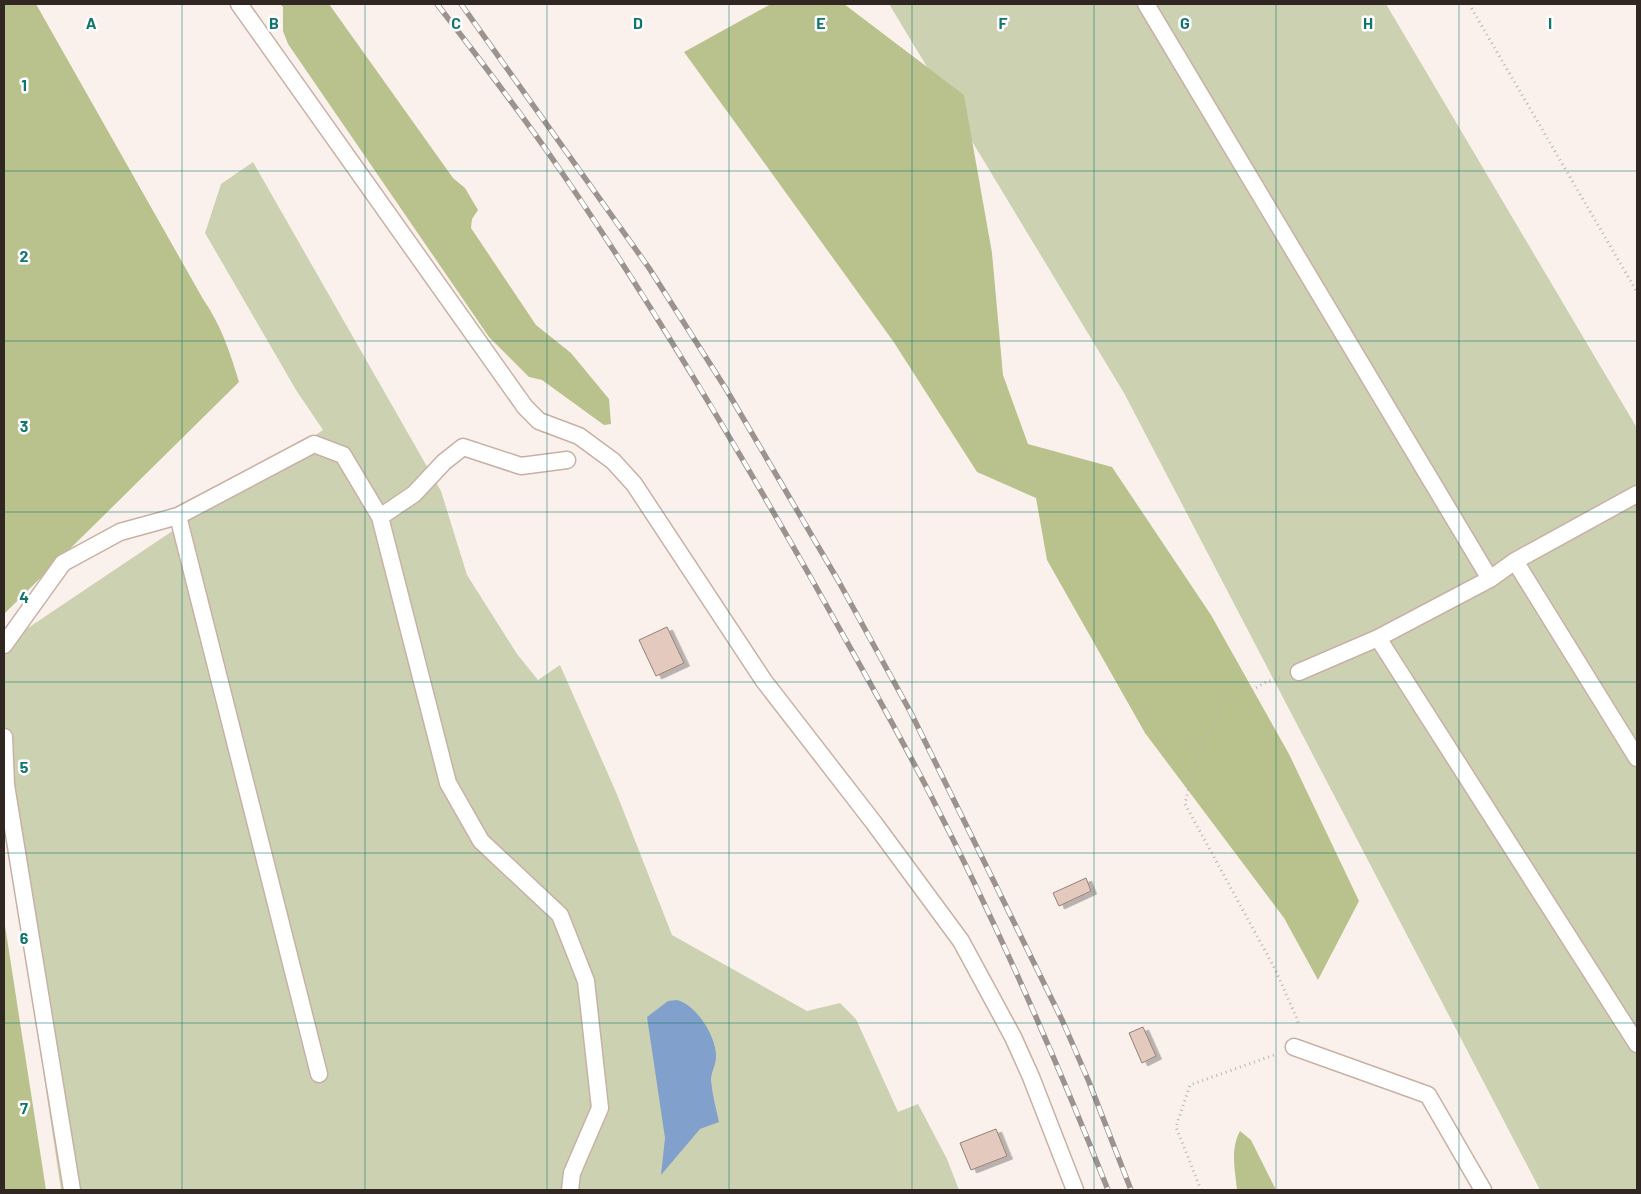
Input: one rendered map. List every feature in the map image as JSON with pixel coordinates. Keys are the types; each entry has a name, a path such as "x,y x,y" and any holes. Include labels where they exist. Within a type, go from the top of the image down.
{"lane":[{"path":"239,4 525,407 539,421 579,436 613,461 634,484 764,681 874,823 955,934 1013,1037 1053,1130 1075,1190"},
{"path":"1146,4 1490,579"},
{"path":"4,644 63,563 120,532 178,516 314,444 344,455 380,517 448,783 481,841 560,915 586,981 600,1108 572,1173 570,1190"},
{"path":"380,517 414,494 444,462 463,448 521,466 567,460"},
{"path":"1299,672 1378,638 1490,579 1515,561 1637,494"},
{"path":"178,516 318,1074"},
{"path":"1515,561 1637,758"},
{"path":"1378,638 1637,1044"},
{"path":"4,737 6,785 72,1190"},
{"path":"1294,1046 1428,1095 1483,1190"}],"path":[{"path":"1469,4 1637,292"},
{"path":"1201,1190 1176,1127 1190,1085 1253,1064 1294,1046 1298,1021 1279,977 1184,804 1196,758 1221,708 1266,682 1299,672"}],"green space":[{"path":"4,4 36,4 215,319 239,382 4,614"},
{"path":"280,4 329,4 453,178 465,188 478,210 472,219 471,228 536,325 571,353 609,399 611,424 604,425 542,380 529,377 489,337 288,44 283,31 283,7"},
{"path":"771,4 844,4 964,95 992,253 1003,375 1028,444 1112,467 1211,615 1289,754 1359,901 1318,980 1284,918 1145,733 1047,560 1036,498 977,472 893,341 684,52"},
{"path":"889,4 1386,4 1637,428 1637,1190 1540,1190 1124,393"},
{"path":"253,162 441,491 467,575 517,654 538,680 560,665 616,792 672,935 807,1011 840,1003 856,1019 898,1112 918,1104 947,1159 959,1190 61,1190 4,809 4,644 323,430 296,390 205,233 221,184"},
{"path":"4,919 46,1190 4,1190"},
{"path":"1240,1131 1251,1140 1276,1190 1237,1190 1234,1153"}],"water":[{"path":"677,1000 692,1008 704,1023 713,1041 716,1057 711,1080 719,1122 700,1129 661,1175 665,1138 647,1017 668,1001"}],"building":[{"path":"667,627 684,663 656,676 639,640"},
{"path":"1086,878 1091,891 1059,906 1053,893"},
{"path":"1143,1027 1156,1056 1142,1063 1129,1033"},
{"path":"996,1129 1007,1156 971,1170 960,1143"}],"railway":[{"path":"437,4 498,83 591,215 722,425 815,585 917,769 979,893 1046,1040 1108,1190"},
{"path":"461,4 649,268 726,389 839,582 911,713 1063,1022 1089,1082 1131,1190"}]}
